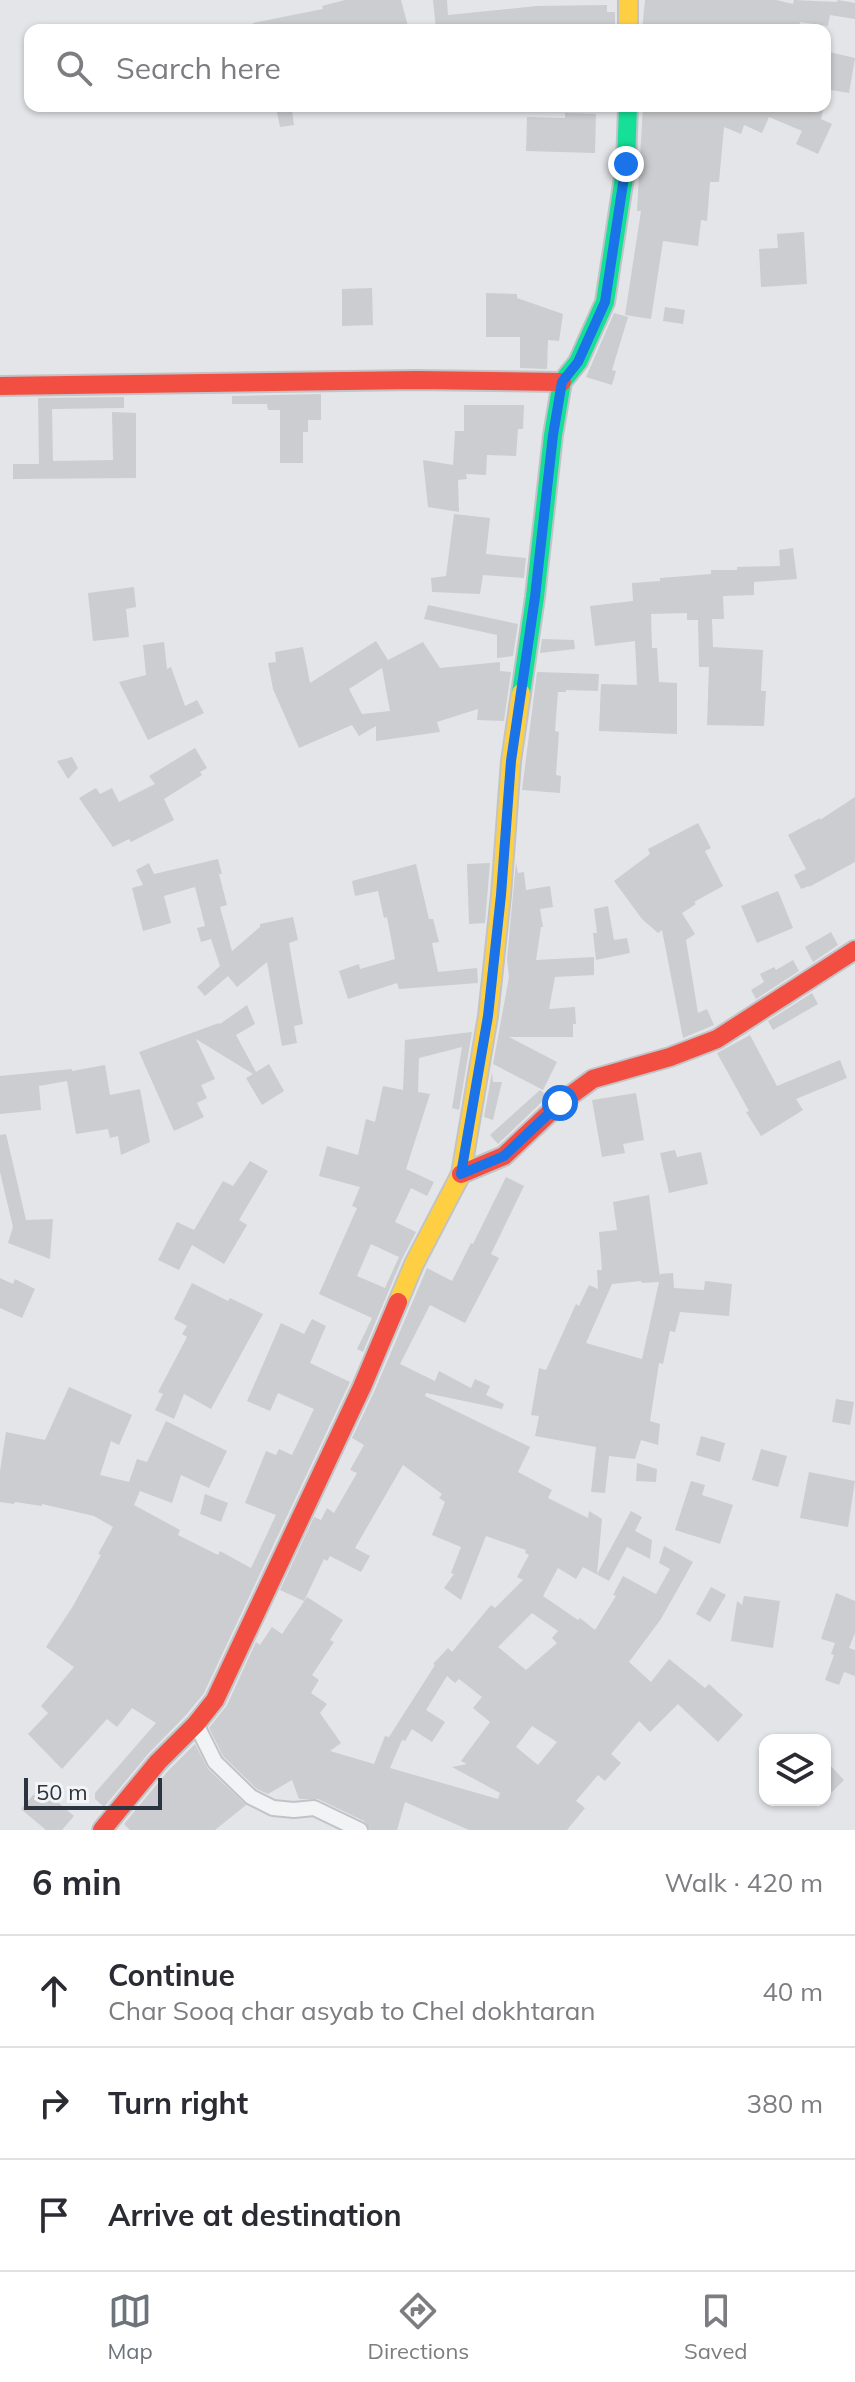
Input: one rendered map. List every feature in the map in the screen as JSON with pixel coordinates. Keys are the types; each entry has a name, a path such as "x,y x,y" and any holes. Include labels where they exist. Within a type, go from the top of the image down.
{"street":[{"path":"628,0 628,24"},
{"path":"102,1830 215,1700 362,1387 414,1264 461,1174 488,1016 511,761 535,597 551,450 562,382 578,362 605,302 626,164 628,112"},
{"path":"0,386 417,380 562,382"},
{"path":"461,1174 504,1156 560,1103 593,1079 670,1057 717,1039 855,950"},
{"path":"196,1724 215,1762 251,1797 273,1808 314,1808 360,1830"}],"building":[{"path":"345,0 401,0 407,24 253,24 323,9 322,6"},
{"path":"433,0 447,0 448,15 537,6 607,5 607,12 615,12 615,24 435,24"},
{"path":"645,0 776,0 793,4 794,0 838,0 855,3 855,19 830,15 828,24 643,24"},
{"path":"831,52 855,58 849,93 831,90"},
{"path":"277,112 292,112 294,125 280,127"},
{"path":"643,112 823,112 821,119 832,124 818,154 796,144 802,131 769,117 762,133 744,125 741,134 724,127 719,182 710,182 707,221 701,220 698,246 663,241 651,319 625,315 641,211 637,211"},
{"path":"565,113 596,114 595,153 526,151 527,117 565,118"},
{"path":"804,232 807,284 761,287 759,249 778,248 777,234"},
{"path":"372,288 373,325 342,326 342,289"},
{"path":"486,293 517,294 517,298 563,314 559,341 548,340 547,369 520,368 520,337 486,337"},
{"path":"665,307 685,310 683,324 663,321"},
{"path":"614,313 628,317 612,370 616,371 612,385 586,377"},
{"path":"321,394 321,420 308,420 308,432 303,432 303,463 280,463 280,410 268,410 267,404 232,404 232,396"},
{"path":"124,397 124,408 52,409 53,461 113,460 112,412 136,413 136,478 13,479 13,464 39,464 38,398"},
{"path":"464,405 524,405 523,429 518,429 516,456 487,455 486,475 466,474 467,479 458,480 459,512 428,507 423,460 453,465 455,431 464,431"},
{"path":"454,514 490,518 486,554 526,558 524,578 483,575 480,594 432,592 431,578 446,576"},
{"path":"793,548 797,579 754,582 754,595 723,596 724,619 712,619 713,647 763,650 761,691 766,691 764,726 707,725 709,667 699,667 698,620 687,620 687,613 651,614 652,648 657,648 659,682 677,683 677,734 599,731 601,684 637,685 635,641 595,646 590,606 633,601 632,583 711,574 711,570 737,570 737,567 780,566 779,550"},
{"path":"134,587 136,607 126,609 129,637 93,641 88,593"},
{"path":"428,605 518,624 513,656 497,658 497,635 424,619"},
{"path":"542,639 574,640 575,649 540,653"},
{"path":"376,641 388,660 423,642 440,668 500,662 500,671 511,672 504,721 477,720 478,709 437,722 440,732 376,741 376,726 359,736 352,725 299,748 273,689 268,663 276,662 275,652 303,647 310,683","holes":["382,668 390,711 362,714 349,689"]},
{"path":"164,642 167,669 171,667 185,706 197,700 204,713 148,740 119,682 146,675 143,645"},
{"path":"537,672 599,674 598,691 558,692 555,731 559,732 556,775 561,776 560,793 522,790"},
{"path":"195,748 207,768 200,772 202,775 164,799 174,820 131,842 129,839 113,847 79,798 96,788 100,794 112,788 119,802 155,784 149,776"},
{"path":"72,757 78,768 68,779 57,761"},
{"path":"855,797 855,862 801,889 794,875 806,869 788,835 820,820"},
{"path":"698,823 711,848 705,851 723,886 694,902 696,904 682,913 695,934 686,940 698,1013 707,1009 714,1025 683,1038 662,930 658,933 642,919 614,881 650,854 648,849"},
{"path":"218,859 227,905 220,907 232,951 260,924 293,917 298,940 289,943 303,1024 294,1026 297,1043 282,1046 267,962 237,987 228,976 205,996 197,987 220,966 211,939 201,942 197,928 205,926 195,887 164,896 171,923 143,931 132,888 143,885 136,870 149,863 154,874"},
{"path":"516,862 518,873 524,872 526,890 550,886 553,907 540,909 543,927 536,960 594,957 594,975 555,977 549,1009 575,1007 573,1037 509,1037 557,1062 543,1090 493,1064 509,977 507,959"},
{"path":"490,863 485,923 469,924 467,864"},
{"path":"416,864 429,919 433,919 439,942 432,943 438,972 477,968 478,983 399,989 397,983 348,999 339,971 359,964 360,969 395,959 387,917 384,918 378,891 355,896 352,881"},
{"path":"778,891 793,928 757,943 741,906"},
{"path":"608,906 614,940 627,938 630,953 596,960 594,909"},
{"path":"831,932 838,945 813,962 805,947"},
{"path":"793,960 799,971 756,999 751,990 764,982 760,974 774,967 776,970"},
{"path":"812,993 818,1004 773,1030 768,1021"},
{"path":"247,1005 255,1024 236,1035 256,1072 269,1064 284,1091 262,1105 246,1078 253,1074 196,1039 215,1079 201,1085 207,1098 197,1103 204,1117 174,1131 139,1052 220,1024"},
{"path":"472,1032 459,1110 452,1108 462,1047 419,1058 418,1092 430,1094 406,1169 434,1182 427,1196 411,1188 395,1222 416,1232 363,1352 357,1349 372,1318 319,1294 357,1208 352,1206 360,1187 319,1176 327,1146 358,1155 366,1119 375,1122 383,1086 403,1090 405,1040","holes":["371,1244 399,1257 385,1288 357,1276"]},
{"path":"750,1035 777,1086 840,1060 847,1078 796,1099 803,1110 761,1136 717,1053"},
{"path":"105,1065 110,1095 140,1089 150,1142 121,1155 118,1136 110,1138 108,1129 76,1134 67,1081 39,1086 41,1110 0,1114 0,1076 72,1071"},
{"path":"492,1072 493,1082 502,1082 493,1120 484,1117"},
{"path":"540,1090 548,1096 498,1144 490,1135"},
{"path":"636,1093 644,1140 623,1144 625,1153 602,1157 592,1100"},
{"path":"6,1134 26,1220 53,1219 50,1259 8,1243 13,1227 0,1172 0,1135"},
{"path":"675,1150 677,1157 701,1152 708,1184 669,1193 660,1153"},
{"path":"250,1161 268,1171 239,1220 247,1225 224,1264 192,1245 179,1270 158,1260 177,1222 194,1230 223,1181 233,1186"},
{"path":"506,1177 524,1186 491,1254 499,1258 465,1323 430,1305 400,1364 435,1381 439,1371 471,1388 475,1379 490,1386 486,1395 504,1404 502,1409 426,1393 425,1396 530,1447 518,1472 552,1490 548,1498 588,1518 589,1511 602,1519 597,1574 631,1511 642,1517 635,1531 652,1540 650,1559 627,1547 609,1581 583,1567 576,1579 558,1568 543,1596 578,1620 580,1618 595,1630 616,1596 613,1595 623,1576 656,1594 670,1569 659,1563 664,1546 693,1562 661,1619 629,1662 651,1682 669,1659 705,1688 709,1684 743,1715 718,1742 678,1704 650,1732 639,1721 611,1754 621,1763 605,1781 598,1775 576,1801 585,1808 567,1830 469,1830 405,1802 397,1830 370,1830 364,1821 318,1799 299,1799 292,1780 268,1794 257,1789 223,1756 209,1728 227,1705 256,1642 260,1645 272,1627 282,1634 307,1597 343,1620 330,1640 334,1642 312,1675 319,1680 311,1693 327,1704 320,1713 341,1743 330,1751 374,1764 385,1736 389,1737 433,1664 448,1648 452,1652 491,1605 495,1608 523,1580 517,1577 529,1555 525,1553 526,1550 486,1536 461,1600 444,1588 454,1574 451,1573 461,1547 432,1535 445,1502 439,1498 442,1494 403,1465 355,1548 370,1556 361,1572 330,1556 327,1561 324,1559 304,1601 280,1590 314,1517 321,1520 327,1508 334,1513 357,1473 350,1470 364,1445 352,1438 427,1268 452,1281","holes":["532,1613 558,1631 552,1638 557,1643 526,1670 498,1647","447,1676 455,1683 459,1679 482,1697 473,1708 490,1722 461,1761 467,1764 452,1767 500,1793 498,1799 390,1768 402,1740 405,1741 412,1729 432,1742 445,1722 426,1710","532,1726 557,1742 538,1765 516,1747"]},
{"path":"649,1195 660,1277 660,1274 673,1273 674,1288 704,1290 705,1281 732,1284 729,1316 680,1312 675,1332 670,1331 663,1364 659,1363 650,1421 660,1424 658,1445 641,1440 635,1459 609,1456 605,1493 591,1492 596,1447 535,1436 539,1416 531,1415 539,1368 546,1370 576,1304 579,1306 589,1285 598,1289 597,1270 602,1270 599,1232 617,1230 613,1202","holes":["659,1282 642,1359 586,1343 612,1284"]},
{"path":"0,1278 13,1284 15,1279 35,1289 22,1318 0,1308"},
{"path":"192,1283 263,1314 211,1409 184,1394 174,1419 155,1410 163,1394 158,1392 187,1337 182,1334 187,1326 174,1319"},
{"path":"312,1319 326,1326 310,1363 350,1382 204,1693 104,1807 95,1799 95,1793 156,1723 132,1708 117,1727 107,1719 62,1769 28,1734 48,1713 41,1706 74,1667 46,1647 73,1606 113,1527 94,1516 42,1504 0,1502 0,1471 6,1432 45,1440 69,1387 132,1415 119,1445 111,1441 100,1475 129,1482 137,1459 147,1462 166,1421 227,1451 209,1488 181,1475 172,1503 140,1491 134,1505 180,1530 178,1535 218,1555 220,1551 251,1568 276,1515 245,1503 266,1451 276,1455 279,1449 292,1455 314,1409 278,1393 270,1411 247,1401 281,1323 304,1334"},
{"path":"836,1399 854,1402 850,1425 832,1422"},
{"path":"701,1436 725,1443 720,1462 696,1455"},
{"path":"761,1449 787,1456 778,1487 752,1480"},
{"path":"637,1463 657,1469 656,1482 636,1481"},
{"path":"809,1472 855,1481 848,1527 800,1518"},
{"path":"691,1481 705,1485 702,1495 733,1505 720,1544 675,1530"},
{"path":"205,1494 228,1503 221,1522 200,1514"},
{"path":"711,1587 726,1595 710,1622 696,1614"},
{"path":"836,1593 855,1601 855,1633 849,1648 855,1650 855,1676 844,1672 839,1685 825,1680 835,1643 821,1639"},
{"path":"744,1596 780,1601 773,1648 731,1641 737,1601 742,1605"},
{"path":"195,1744 208,1769 246,1805 215,1830 130,1830 124,1824"},
{"path":"831,1766 844,1780 831,1793"},
{"path":"40,1787 74,1816 62,1830 46,1830 21,1809"}],"traffic: fast":[{"path":"521,693 562,382 578,362 605,302 626,164 628,112"}],"traffic: slow":[{"path":"628,0 628,24"},
{"path":"398,1302 414,1264 461,1174 488,1016 511,761 521,693"}],"traffic: jam":[{"path":"0,386 417,380 562,382"},
{"path":"461,1174 504,1156 560,1103 593,1079 670,1057 717,1039 855,950"},
{"path":"102,1830 215,1700 362,1387 398,1302"}],"route":[{"path":"560,1103 504,1156 461,1174 488,1016 501,895 506,805 535,597 553,435 562,382 578,362 605,302 626,164"}]}
